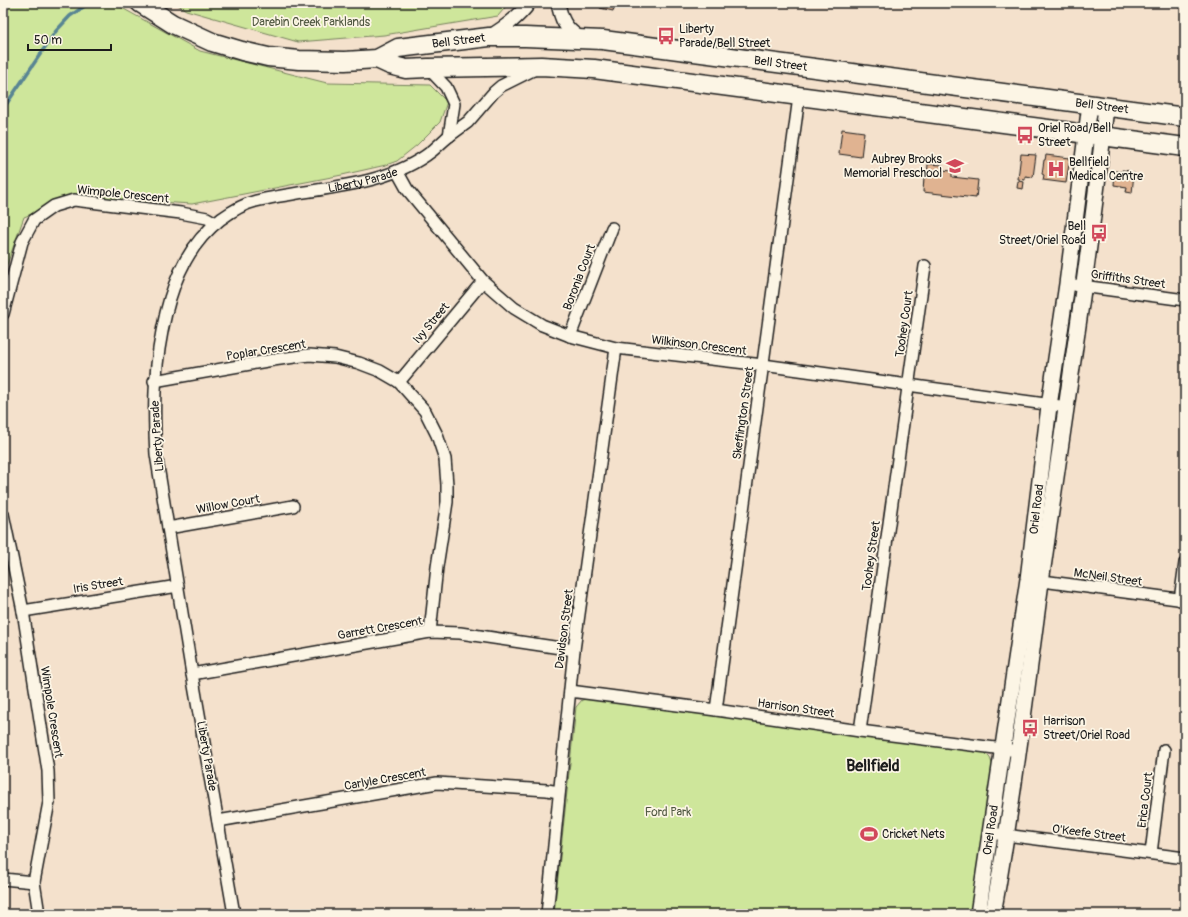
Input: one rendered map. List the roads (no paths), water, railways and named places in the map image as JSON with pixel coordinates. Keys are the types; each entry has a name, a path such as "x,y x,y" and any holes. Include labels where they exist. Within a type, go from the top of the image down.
{"highway":[{"name":"Bell Street","path":"140,3 173,24 212,42 242,51 299,60 322,61 377,59 398,48 489,37 580,38 1185,117"},
{"path":"663,78 669,49"},
{"name":"Bell Street","path":"377,59 390,65 406,69 541,66 594,69 1185,147"}],"main road":[{"name":"Oriel Road","path":"978,914 1002,749 1067,408 1083,287 1098,105"},
{"name":"Oriel Road","path":"993,914 1019,751 1049,406 1067,284 1095,135"}],"street":[{"path":"489,37 512,23 521,15 529,3"},
{"path":"558,3 562,20 566,28 572,34 580,38"},
{"name":"Liberty Parade","path":"234,914 192,674 156,454 154,381 159,339 174,283 183,264 202,235 233,210 254,202 374,179 397,171 431,152 450,135 468,122 501,86 541,66"},
{"path":"428,68 446,86 454,104 448,136 450,135"},
{"name":"Skeffington Street","path":"716,710 799,96"},
{"name":"Wilkinson Crescent","path":"397,171 407,189 483,281 519,312 542,325 570,336 616,348 763,365 1067,408"},
{"name":"Wimpole Crescent","path":"3,314 22,242 34,220 54,206 74,200 181,213 207,218 216,223"},
{"name":"Boronia Court","path":"570,336 612,228"},
{"name":"Toohey Court","path":"908,385 925,266"},
{"name":"Ivy Street","path":"399,382 483,281"},
{"name":"Griffiths Street","path":"1067,284 1185,300"},
{"name":"Davidson Street","path":"547,914 574,650 616,348"},
{"name":"Poplar Crescent","path":"154,381 309,355 335,357 359,363 380,371 399,382 425,411 437,435 445,459 447,502 437,567 430,632"},
{"name":"Toohey Street","path":"860,731 908,385"},
{"name":"Willow Court","path":"168,528 293,506"},
{"name":"Wimpole Crescent","path":"3,514 23,610 48,771 48,802 34,882 39,914"},
{"path":"1183,600 1185,563"},
{"name":"McNeil Street","path":"1035,580 1183,600"},
{"name":"Iris Street","path":"23,610 178,586"},
{"name":"Garrett Crescent","path":"192,674 430,632 460,633 574,650"},
{"name":"Harrison Street","path":"570,691 860,731 1019,751"},
{"name":"Erica Court","path":"1151,853 1164,750"},
{"name":"Carlyle Crescent","path":"218,821 437,783 559,792"},
{"name":"O'Keefe Street","path":"990,833 1185,858"},
{"path":"3,879 34,882"}],"waterway":[{"path":"3,109 56,31 70,16 89,3"}],"place":[{"name":"Liberty Parade/Bell Street","path":"666,36"},
{"name":"Oriel Road/Bell Street","path":"1025,135"},
{"name":"Aubrey Brooks Memorial Preschool","path":"955,166"},
{"name":"Bellfield Medical Centre","path":"1056,169"},
{"name":"Bell Street/Oriel Road","path":"1099,233"},
{"name":"Harrison Street/Oriel Road","path":"1030,728"},
{"name":"Cricket Nets","path":"869,834"}],"district":[{"name":"Bellfield","path":"873,765"}],"park label":[{"name":"Darebin Creek Parklands","path":"311,22"},
{"name":"Ford Park","path":"668,812"}]}
